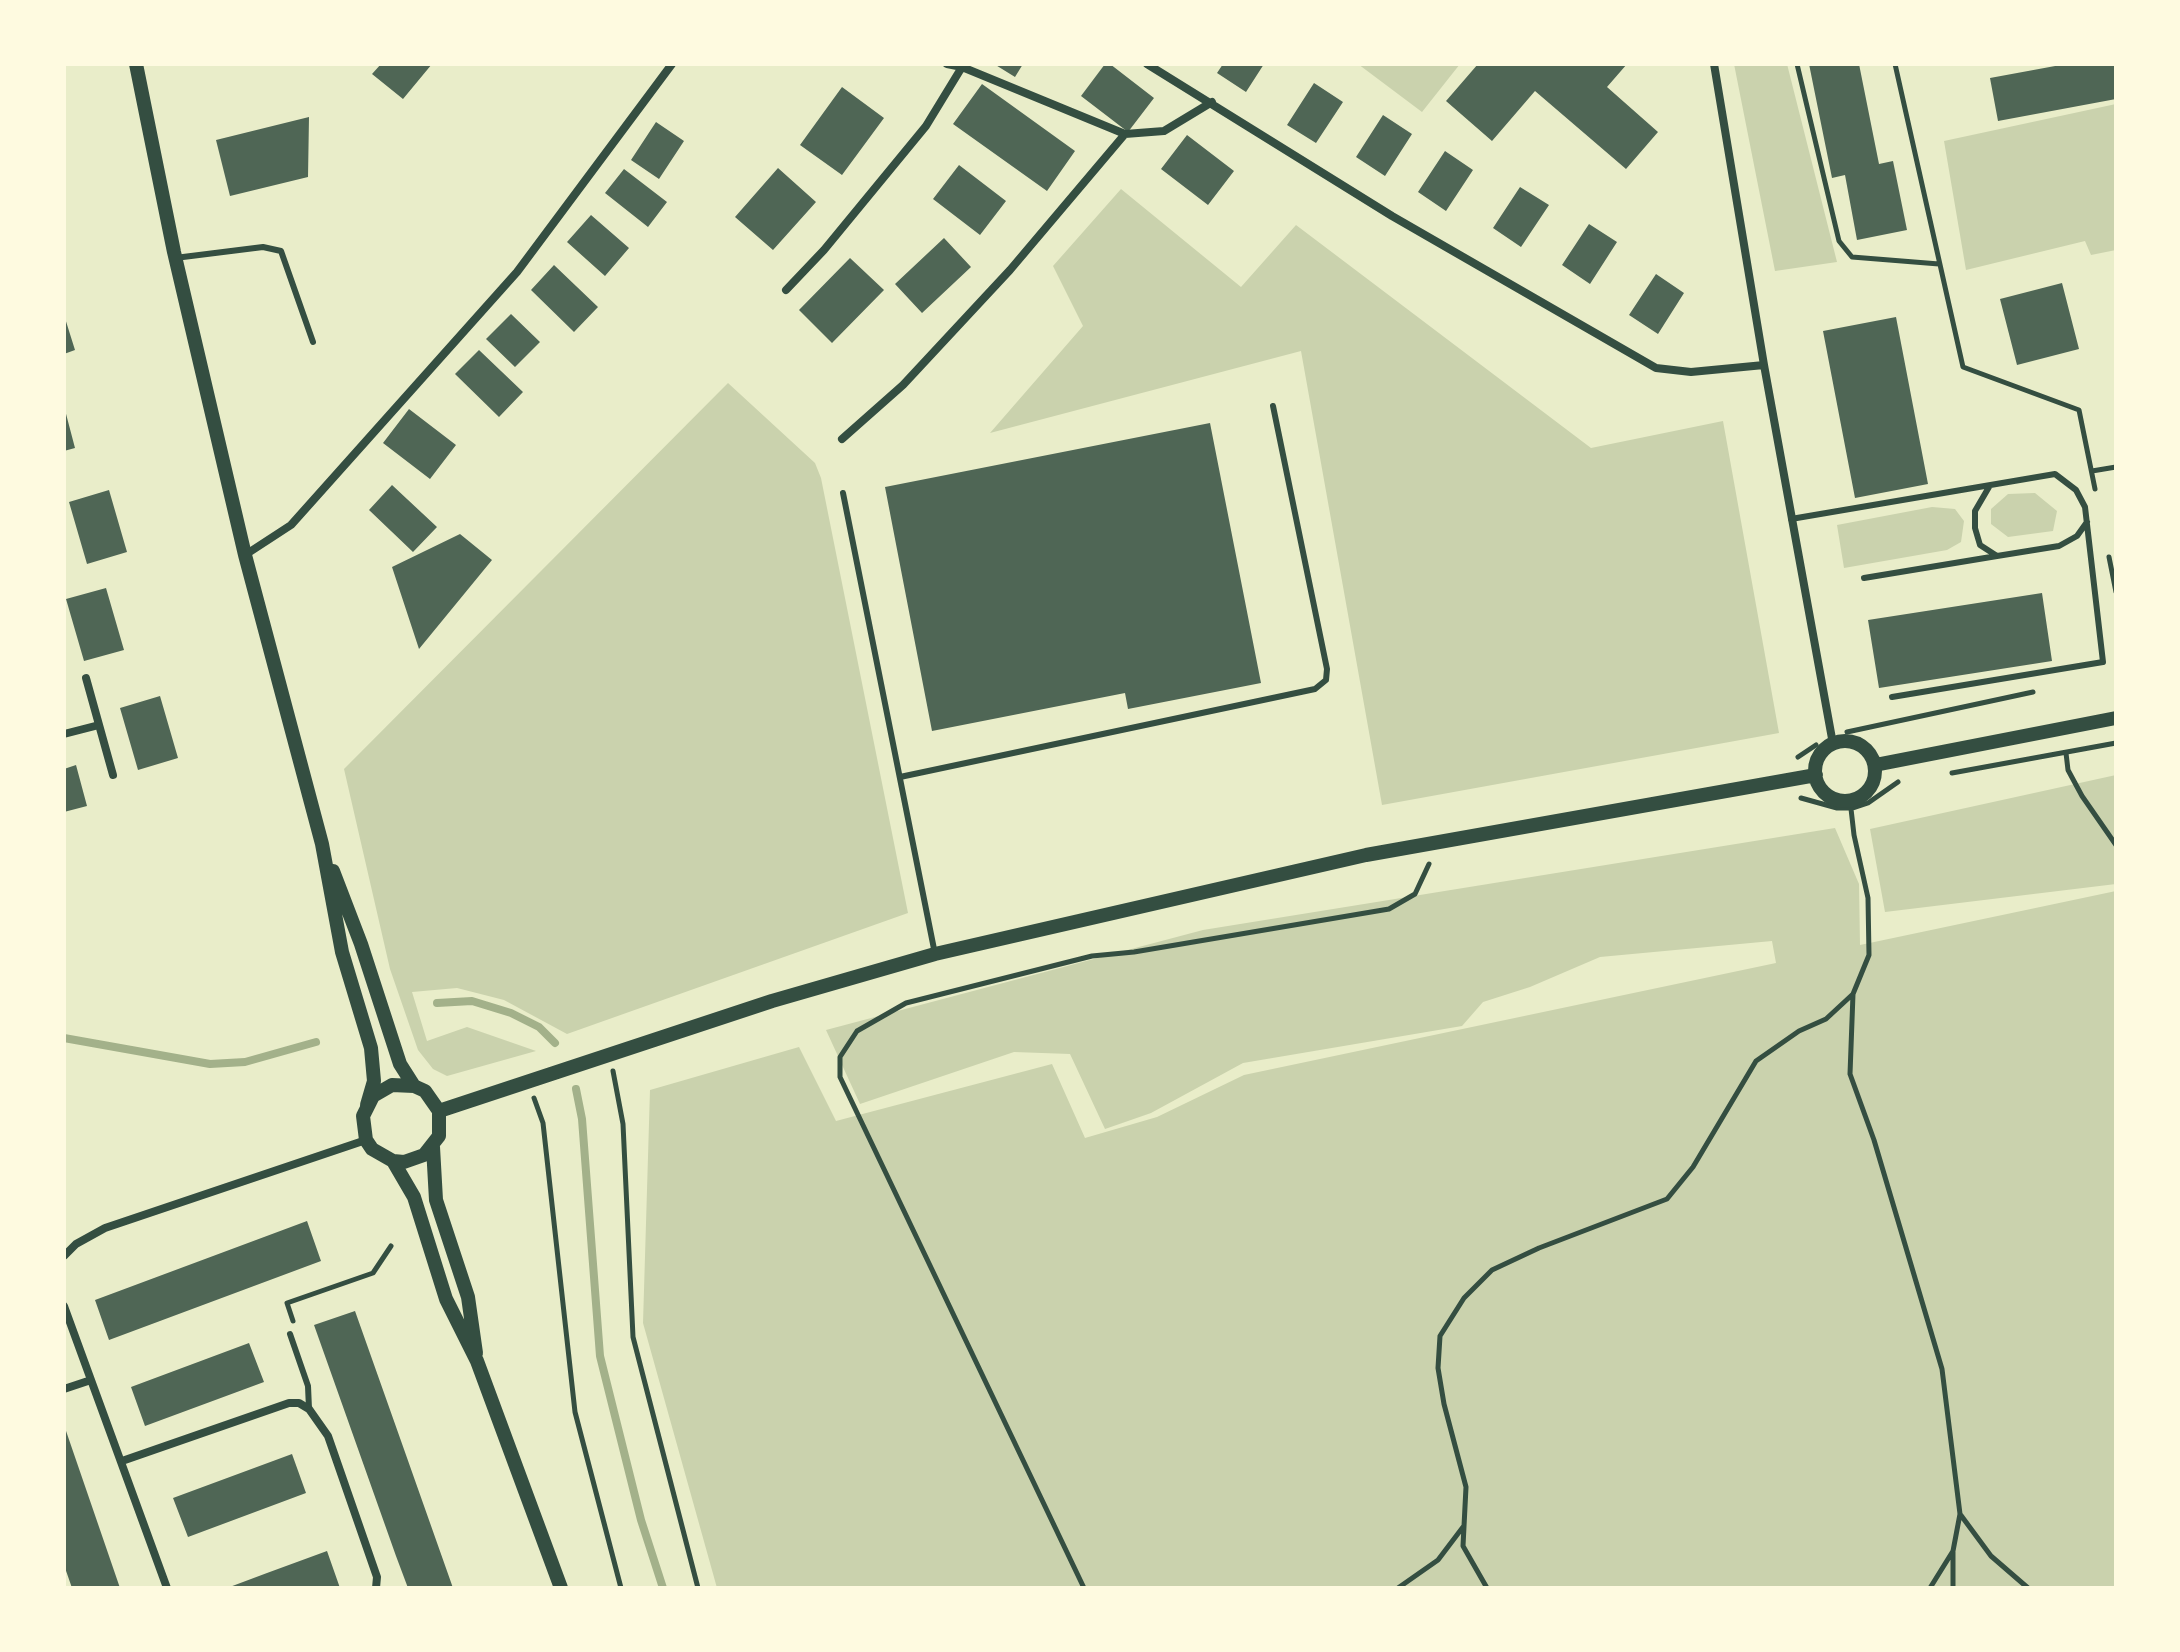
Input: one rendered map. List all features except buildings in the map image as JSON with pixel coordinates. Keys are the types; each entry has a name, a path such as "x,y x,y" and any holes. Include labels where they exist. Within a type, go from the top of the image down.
{"street":[{"path":"136,64 175,258 245,555 322,844 342,952 373,1060 374,1081 363,1116 366,1140 381,1157 393,1161 415,1160 433,1147"},
{"path":"245,555 291,525 517,272 672,64"},
{"path":"947,64 962,67 1125,134 1164,131 1212,102"},
{"path":"1147,64 1392,216 1656,368 1691,372 1764,365"},
{"path":"1714,64 1764,365 1833,744"},
{"path":"786,290 926,126 962,67"},
{"path":"842,439 903,385 999,282 1125,134"},
{"path":"86,678 113,775"},
{"path":"1875,765 2116,718"},
{"path":"64,734 99,725"},
{"path":"1850,741 1859,744 1875,765 1869,789 1852,804 1830,796 1816,775 1817,760 1833,744 1850,741"},
{"path":"439,1111 772,1001 935,954 1366,855 1816,775"},
{"path":"322,844 361,944 400,1064 414,1086 434,1100 439,1111 441,1123 433,1147 436,1200 468,1297 477,1361"},
{"path":"367,1105 382,1089 403,1084 414,1086"},
{"path":"65,1252 105,1228 366,1140"},
{"path":"393,1161 414,1197 446,1299 477,1361 561,1588"},
{"path":"64,1306 167,1588"},
{"path":"64,1389 91,1380"},
{"path":"122,1461 289,1403 309,1409 328,1436 377,1577 376,1588"}],"lane":[{"path":"175,258 263,247 281,251 313,342"},
{"path":"900,777 1315,689 1326,680 1327,669 1273,406"},
{"path":"1791,519 2055,474 2076,490 2085,507 2103,662 1892,697"},
{"path":"1989,487 1975,511 1975,528 1980,545 1997,556"},
{"path":"843,493 935,954"},
{"path":"1864,578 2059,546 2077,536 2087,522"},
{"path":"290,1334 308,1386 309,1409"}],"path":[{"path":"1797,64 1839,241 1852,257 1939,264"},
{"path":"1895,64 1963,367 2079,410 2098,501"},
{"path":"2092,471 2116,467"},
{"path":"2107,547 2116,592"},
{"path":"1942,775 2116,743"},
{"path":"2066,753 2068,770 2082,796 2116,845"},
{"path":"1792,799 1868,803 1896,783 1911,780"},
{"path":"1852,804 1854,835 1868,898 1869,955 1853,994 1850,1074 1874,1140 1942,1369 1960,1514 1953,1551 1953,1588"},
{"path":"1415,865 1445,859"},
{"path":"1084,1588 840,1077 840,1057 857,1031 869,1022 906,1003 957,989 1092,956 1134,952 1389,909 1415,894 1429,862"},
{"path":"1487,1588 1463,1546 1466,1487 1438,1368 1440,1336 1464,1298 1492,1270 1527,1253 1667,1199 1693,1167 1756,1061 1799,1031 1826,1019 1853,994"},
{"path":"612,1069 623,1124 633,1337 698,1588"},
{"path":"534,1097 543,1123 575,1412 621,1588"},
{"path":"290,1334 294,1324 287,1303 373,1273 391,1246"},
{"path":"1960,1514 1991,1556 2028,1588"},
{"path":"1398,1588 1438,1560 1463,1526"},
{"path":"1930,1588 1953,1551"}],"green space":[{"path":"1358,64 1460,64 1422,112"},
{"path":"1734,64 1787,64 1837,262 1775,271"},
{"path":"2116,104 2116,250 2091,255 2085,241 1966,270 1944,141"},
{"path":"1121,189 1241,287 1296,225 1591,448 1723,421 1779,733 1382,805 1301,351 990,433 1083,326 1053,266"},
{"path":"728,383 815,463 821,478 908,913 567,1034 504,1000 457,988 412,992 427,1041 467,1027 536,1051 447,1076 433,1069 418,1050 390,969 344,769"},
{"path":"2035,493 2057,511 2053,531 2008,537 1991,524 1991,509 2008,494"},
{"path":"1932,507 1955,509 1964,521 1961,542 1947,550 1844,568 1837,525"},
{"path":"2116,775 2116,884 1885,912 1870,829"},
{"path":"1835,828 1859,884 1860,945 2116,891 2116,1588 717,1588 643,1323 650,1090 799,1047 836,1121 1052,1064 1085,1138 1157,1117 1244,1075 1776,963 1772,941 1600,957 1530,987 1483,1002 1462,1026 1243,1063 1151,1113 1105,1129 1070,1054 1014,1052 860,1104 826,1030 1203,930"}],"waterway":[{"path":"437,1003 472,1001 511,1013 539,1027 555,1043"},
{"path":"64,1038 210,1064 245,1062 316,1042"},
{"path":"576,1089 582,1119 600,1356 641,1520 663,1588"}]}
